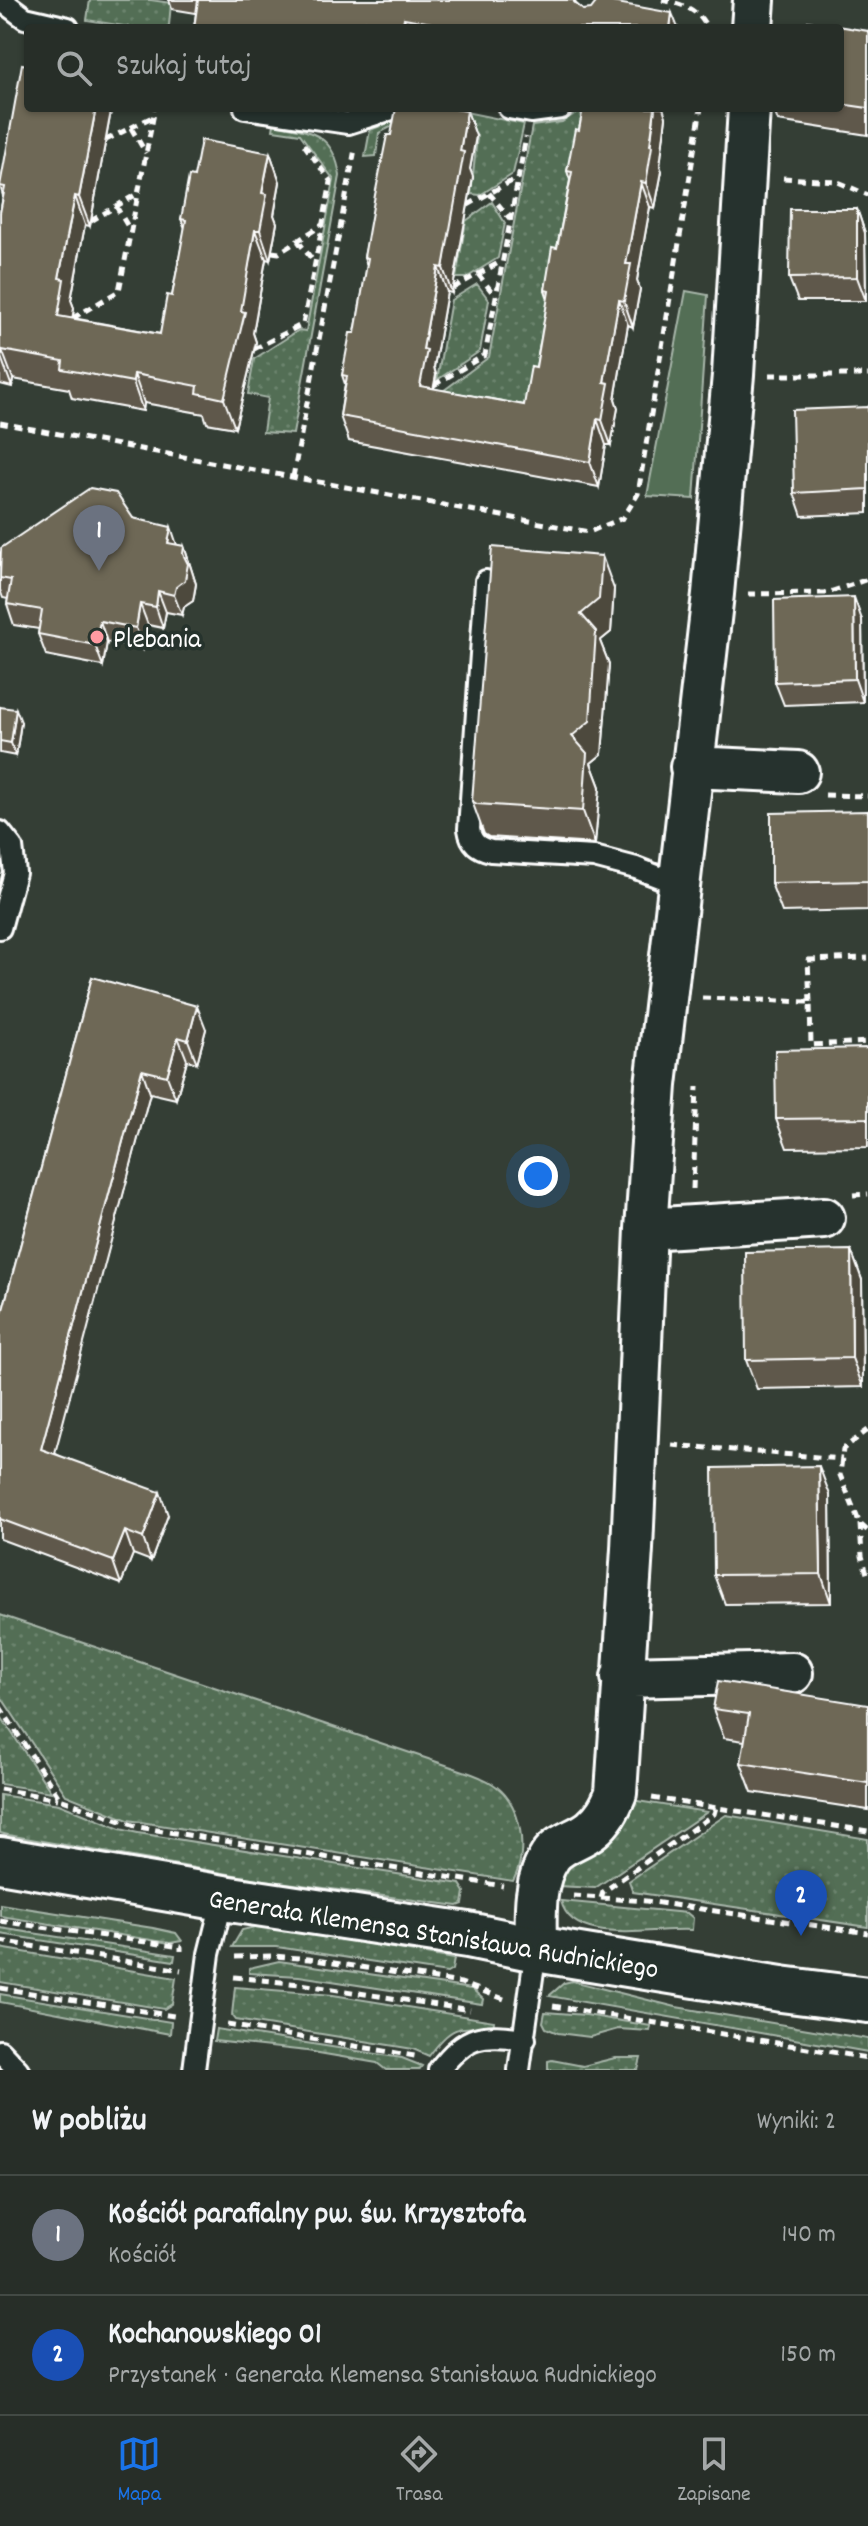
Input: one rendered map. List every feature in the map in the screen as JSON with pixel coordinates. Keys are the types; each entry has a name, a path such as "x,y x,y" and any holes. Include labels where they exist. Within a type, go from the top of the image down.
{"street":[{"path":"752,24 754,0"},
{"path":"536,1949 537,1891 550,1857 590,1831 606,1815 616,1793 632,1549 646,1229 663,1013 713,594 733,375 749,112"},
{"path":"691,767 798,772"},
{"path":"646,1229 824,1218"},
{"path":"622,1677 792,1673"},
{"name":"Generała Klemensa Stanisława Rudnickiego","path":"0,1860 781,1989 868,2000"}],"lane":[{"path":"1,0 25,18 51,24"},
{"path":"269,112 348,123 384,112"},
{"path":"486,581 469,829 471,839 476,845 491,851 594,857 680,885"},
{"path":"0,832 12,847 15,873 0,928"},
{"path":"194,2070 208,1963 223,1898"},
{"path":"519,2070 536,1949"},
{"path":"440,2068 458,2046 526,2020"},
{"path":"0,2051 18,2070"}],"path":[{"path":"662,0 685,5 705,24"},
{"path":"73,318 119,291 154,112"},
{"path":"254,349 303,324 331,182 299,138 262,131 256,112"},
{"path":"434,385 485,355 531,112"},
{"path":"0,423 589,532 623,518 638,494 700,112"},
{"path":"106,140 153,117"},
{"path":"293,477 360,121"},
{"path":"131,128 146,153"},
{"path":"746,176 836,181 868,195"},
{"path":"468,205 519,177"},
{"path":"91,221 138,193"},
{"path":"489,193 511,220"},
{"path":"116,206 131,232"},
{"path":"272,252 279,253 323,224"},
{"path":"298,241 315,262"},
{"path":"453,288 503,260"},
{"path":"478,274 496,297"},
{"path":"733,375 868,375"},
{"path":"713,594 827,593 867,582"},
{"path":"868,958 808,960 811,1045 868,1042"},
{"path":"700,998 810,1002"},
{"path":"692,1226 698,1074"},
{"path":"868,1430 843,1449 840,1475 860,1524 862,1556 868,1577"},
{"path":"637,1442 842,1459"},
{"path":"860,1524 868,1531"},
{"path":"0,1707 60,1799"},
{"path":"0,1789 60,1799 138,1827 537,1891 646,1901 868,1933"},
{"path":"616,1793 868,1831"},
{"path":"601,1898 603,1892 714,1814 716,1807"},
{"path":"0,1921 181,1947 208,1963"},
{"path":"0,1941 181,1970 234,1958 275,1956 324,1962 461,1983 503,1998 526,2020"},
{"path":"179,1985 181,1947"},
{"path":"230,1988 234,1958"},
{"path":"231,1976 526,2020 868,2058"},
{"path":"0,1988 175,2016"},
{"path":"226,2012 224,2025 413,2055 440,2068"}],"green space":[{"path":"90,0 171,3 169,24 112,24 87,20"},
{"path":"417,112 466,112 524,124 513,174 480,195 471,194 477,136 400,122 379,133 376,156 365,157 370,130"},
{"path":"583,112 531,427 439,394 489,357 532,126 562,122"},
{"path":"274,124 309,132 326,142 337,162 340,176 293,434 263,432 268,398 248,394 254,359 299,330 306,331 334,180 300,134 273,130"},
{"path":"492,202 505,223 498,258 466,278 456,278 466,221"},
{"path":"477,284 489,300 480,351 437,380 451,300"},
{"path":"686,291 708,295 694,499 647,496"},
{"path":"0,1615 488,1781 503,1792 511,1803 520,1829 521,1856 513,1881 128,1820 66,1795 0,1695"},
{"path":"0,1715 51,1792 0,1784"},
{"path":"0,1795 59,1804 120,1829 138,1833 460,1884 465,1892 463,1904 458,1906 257,1879 8,1835 0,1833"},
{"path":"631,1800 707,1812 595,1888 558,1886 564,1865"},
{"path":"726,1815 868,1839 868,1927 633,1892 629,1881"},
{"path":"561,1901 687,1913 693,1918 692,1930 598,1930 581,1925 569,1916"},
{"path":"0,1904 153,1928 176,1933 182,1941 170,1943 0,1916"},
{"path":"263,1925 454,1959 452,1970 447,1973 277,1947 232,1947 242,1930"},
{"path":"0,1928 175,1955 174,1961 0,1934"},
{"path":"0,1948 176,1978 172,2004 164,2009 0,1982"},
{"path":"279,1961 472,1989 483,1999 482,2004 299,1976 249,1973 249,1968"},
{"path":"572,1981 676,2007 868,2039 868,2052 549,1996 564,1983"},
{"path":"235,1987 333,1995 494,2021 493,2030 471,2027 456,2030 449,2033 429,2056 413,2049 236,2020 232,2015"},
{"path":"0,1994 171,2022 170,2034 0,2002"},
{"path":"545,2012 651,2026 650,2031 618,2029 590,2037 558,2033 546,2028 543,2022"},
{"path":"216,2029 402,2058 422,2066 419,2070 386,2070 377,2063 307,2051 214,2041"},
{"path":"615,2058 641,2058 638,2070 548,2070 548,2061 552,2060 583,2066"}],"building":[{"path":"198,0 574,0 583,10 591,9 601,0 672,13 671,24 437,24 404,18 403,24 366,21 366,24 195,24"},
{"path":"844,27 868,31 868,108 844,105"},
{"path":"22,64 24,112 95,112 59,278 64,279 58,316 160,334 167,295 172,296 186,220 181,219 189,176 194,177 201,140 270,153 262,193 267,194 260,230 255,230 241,311 245,312 224,399 197,393 198,386 134,374 133,382 62,369 63,361 2,350 0,357 0,213 5,187 0,186"},
{"path":"395,112 467,112 460,151 464,152 443,268 438,267 423,349 427,350 420,386 524,405 531,366 536,367 549,291 545,290 552,247 557,248 572,172 567,171 575,129 579,130 582,112 654,112 646,183 641,182 626,264 631,264 624,301 619,300 604,382 609,383 602,420 597,419 590,462 340,416 347,376 342,375 350,333 355,333 375,195 387,135 391,135"},
{"path":"790,209 857,209 857,277 789,278"},
{"path":"868,407 868,489 794,493 792,410"},
{"path":"90,488 116,493 133,518 171,527 168,543 184,546 183,554 188,564 185,580 176,587 174,595 158,591 156,607 140,604 136,628 100,621 95,645 38,634 42,610 7,604 11,580 0,578 1,548"},
{"path":"492,547 602,556 599,599 581,614 596,631 590,721 572,736 587,753 583,811 477,804 472,801"},
{"path":"854,597 855,679 775,682 774,600"},
{"path":"0,707 16,709 11,743 0,741"},
{"path":"868,811 868,881 771,883 771,813"},
{"path":"92,977 197,1006 188,1040 178,1037 167,1076 142,1070 41,1449 160,1492 143,1538 125,1531 113,1561 0,1519 0,1321"},
{"path":"868,1048 868,1118 776,1119 775,1050"},
{"path":"851,1250 852,1358 746,1360 745,1252"},
{"path":"819,1466 821,1574 714,1575 713,1468"},
{"path":"718,1681 868,1705 868,1783 741,1763 749,1714 713,1709"}],"place":[{"name":"Kościół parafialny pw. św. Krzysztofa","path":"99,571"},
{"name":"Plebania","path":"97,637"},
{"name":"Kochanowskiego 01","path":"801,1936"}]}
